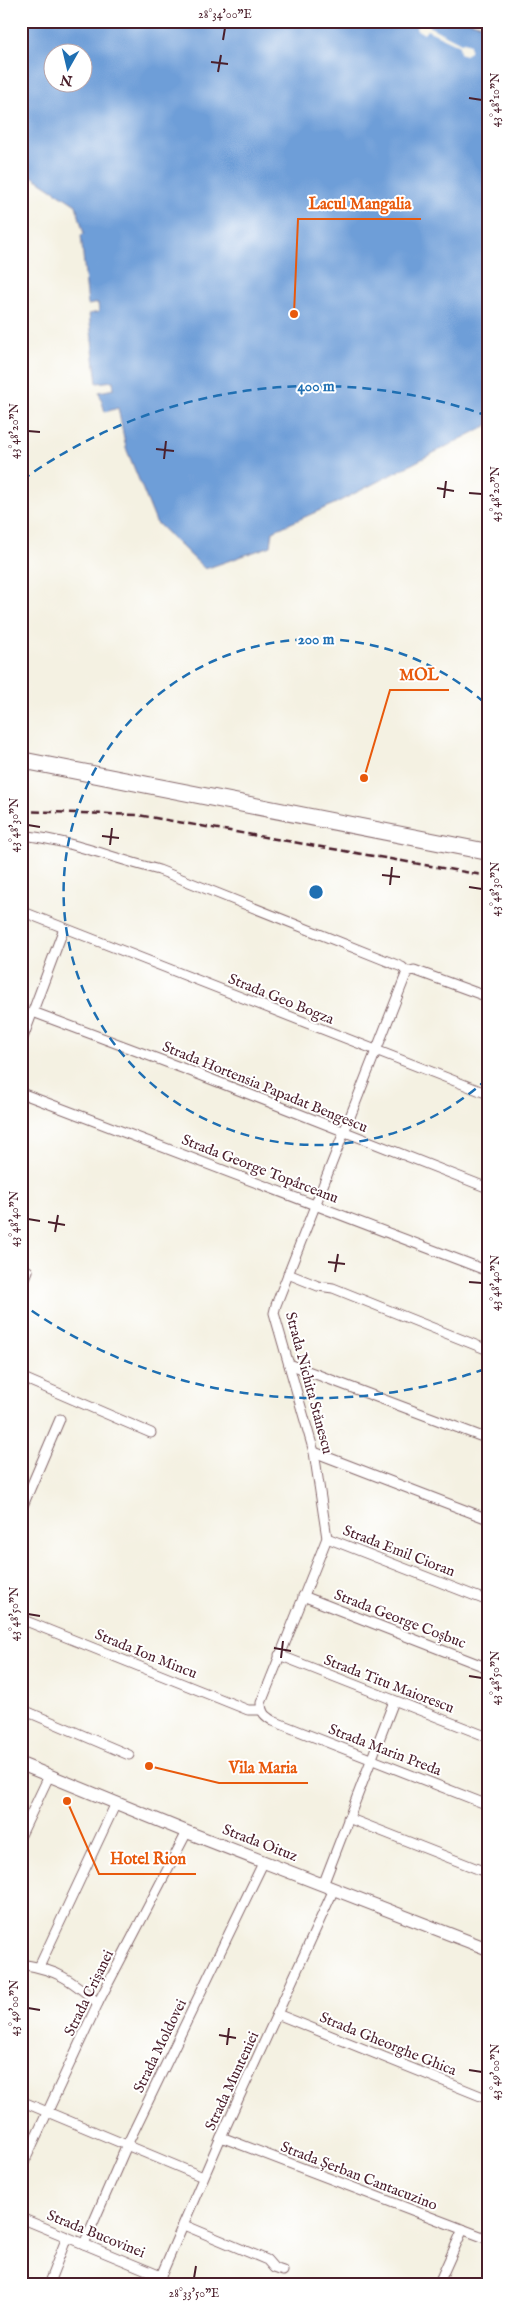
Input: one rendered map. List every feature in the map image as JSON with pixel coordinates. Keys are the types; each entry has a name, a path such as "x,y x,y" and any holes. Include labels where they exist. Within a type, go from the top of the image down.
{"highway":[{"path":"21,760 488,852"}],"main road":[{"name":"Strada Oituz","path":"21,1764 186,1832 488,1949"}],"street":[{"path":"21,835 51,838 71,843 118,860 159,870 402,967 407,972 414,970 488,997"},
{"name":"Strada Geo Bogza","path":"21,911 488,1094"},
{"path":"21,1043 64,928"},
{"name":"Strada Nichita Stănescu","path":"327,1538 314,1452 274,1313 407,972"},
{"name":"Strada Hortensia Papadat Bengescu","path":"33,1012 190,1071 488,1188"},
{"name":"Strada George Topârceanu","path":"21,1092 488,1272"},
{"path":"21,1268 28,1271 21,1288"},
{"path":"288,1274 318,1286 332,1288 488,1350"},
{"path":"290,1364 488,1439"},
{"path":"21,1377 151,1433"},
{"path":"21,1510 60,1419"},
{"path":"314,1452 488,1519"},
{"path":"261,1710 261,1703 327,1538"},
{"name":"Strada Emil Cioran","path":"327,1538 488,1601"},
{"name":"Strada George Coșbuc","path":"303,1596 488,1668"},
{"name":"Strada Ion Mincu","path":"21,1618 248,1710 261,1710"},
{"name":"Strada Titu Maiorescu","path":"280,1656 488,1737"},
{"path":"328,1887 348,1818 394,1701"},
{"path":"21,1709 129,1755"},
{"name":"Strada Marin Preda","path":"261,1710 266,1717 273,1721 488,1805"},
{"path":"21,1835 50,1776"},
{"path":"39,1967 116,1804"},
{"path":"348,1818 488,1872"},
{"name":"Strada Crișanei","path":"21,2169 25,2152 47,2112 98,2003 186,1832"},
{"name":"Strada Moldovei","path":"84,2244 128,2145 264,1861"},
{"name":"Strada Munteniei","path":"157,2285 203,2177 277,2014 328,1887"},
{"path":"21,1964 53,1971 70,1979 98,2003"},
{"name":"Strada Gheorghe Ghica","path":"277,2014 488,2099"},
{"path":"21,2100 203,2177"},
{"name":"Strada Șerban Cantacuzino","path":"221,2138 488,2239"},
{"name":"Strada Bucovinei","path":"21,2218 161,2276"},
{"path":"184,2225 267,2260 274,2268 282,2270"},
{"path":"438,2285 463,2229"},
{"path":"48,2285 67,2238"}],"water":[{"path":"21,21 467,21 488,26 488,425 334,504 273,531 271,546 205,569 156,522 126,448 118,408 105,412 99,392 114,389 113,381 97,383 89,314 99,312 98,303 88,305 81,235 84,234 76,205 21,169"}],"pier":[{"path":"413,21 429,21 430,27 461,43 470,44 470,52 465,55 460,53 459,45 427,30 424,34 416,29 417,23"}],"railway":[{"path":"21,811 138,815 488,876"}],"place":[{"name":"Lacul Mangalia","path":"294,314"},
{"name":"MOL","path":"364,778"},
{"name":"Vila Maria","path":"149,1766"},
{"name":"Hotel Rion","path":"67,1801"}]}
